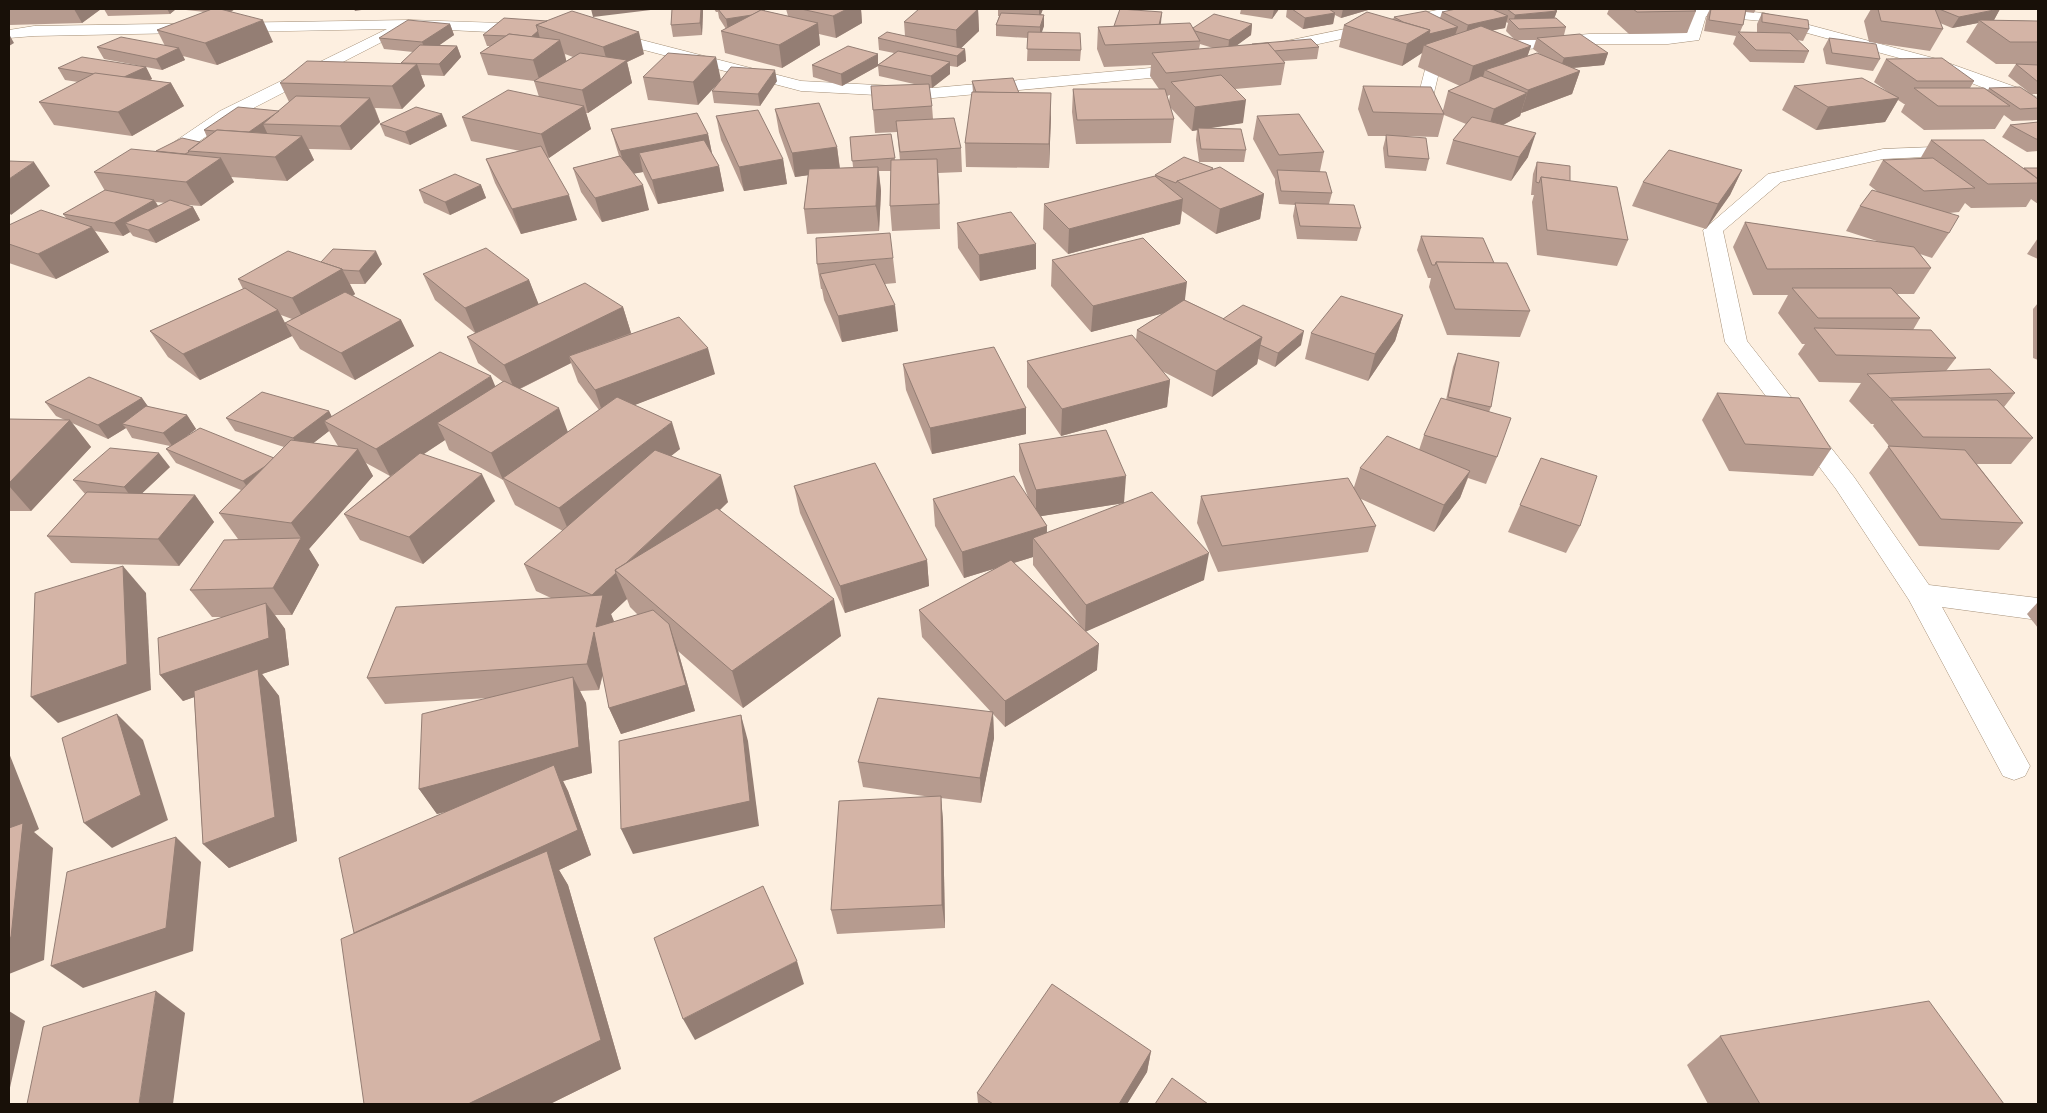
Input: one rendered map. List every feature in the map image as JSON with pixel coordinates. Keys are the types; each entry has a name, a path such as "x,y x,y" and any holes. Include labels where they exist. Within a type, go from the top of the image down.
{"street":[{"path":"1264,51 1443,13 1500,9"},
{"path":"1671,9 1764,17 1921,60 2018,94 2038,104"},
{"path":"1427,93 1433,65 1477,49 1588,39 1668,39 1694,37 1700,12"},
{"path":"148,167 226,115 410,24"},
{"path":"9,34 34,31 410,24 540,29"},
{"path":"590,31 801,86 933,93 1161,72 1198,64"},
{"path":"1977,150 1883,154 1775,178 1713,230 1736,342 1845,484 1920,594 2014,766"},
{"path":"1920,594 2038,609"}],"building":[{"path":"212,9 220,9 263,20 205,43 157,30"},
{"path":"672,9 701,9 700,23 671,25"},
{"path":"718,9 763,9 765,11 761,10 752,15 726,19"},
{"path":"801,9 847,9 833,16"},
{"path":"919,9 978,9 956,30 904,22"},
{"path":"1120,9 1162,12 1159,25 1114,26"},
{"path":"1292,9 1329,9 1335,13 1305,18"},
{"path":"1456,9 1492,9 1508,16 1468,25 1442,12"},
{"path":"1507,9 1553,9 1557,11 1515,15"},
{"path":"1633,9 1693,9 1696,11 1637,12"},
{"path":"1711,9 1746,9 1743,25 1709,20"},
{"path":"1878,9 1935,9 1943,29 1881,21"},
{"path":"1939,9 1999,9 1959,17"},
{"path":"761,10 818,23 779,45 721,31"},
{"path":"572,11 639,32 603,47 536,25"},
{"path":"1426,11 1458,27 1429,34 1430,30 1403,22 1394,17"},
{"path":"1367,12 1430,30 1407,44 1344,25"},
{"path":"1001,13 1044,15 1040,27 996,25"},
{"path":"1762,13 1808,20 1809,29 1762,22"},
{"path":"1214,14 1252,24 1229,40 1195,31 1193,28"},
{"path":"504,18 547,21 536,25 538,31 531,37 509,34 506,36 483,35"},
{"path":"1556,18 1566,27 1519,29 1509,19"},
{"path":"408,20 450,24 422,42 379,38"},
{"path":"1979,20 2038,21 2038,42 2010,42"},
{"path":"1190,23 1200,41 1105,45 1098,27"},
{"path":"1481,26 1531,46 1473,66 1424,45"},
{"path":"887,32 965,49 957,56 878,38"},
{"path":"1028,32 1080,33 1081,50 1027,49"},
{"path":"1738,32 1790,33 1809,51 1756,50"},
{"path":"509,34 560,40 533,60 480,53"},
{"path":"1580,34 1608,53 1564,58 1537,38"},
{"path":"121,37 179,48 156,59 97,47"},
{"path":"1829,38 1876,44 1880,59 1832,53"},
{"path":"1311,39 1319,47 1274,51 1268,43 1252,44"},
{"path":"1268,43 1285,63 1166,73 1152,53"},
{"path":"420,45 457,46 439,64 401,63"},
{"path":"848,46 878,54 841,74 812,65"},
{"path":"898,51 950,62 931,76 878,65"},
{"path":"580,53 627,60 582,90 534,81"},
{"path":"668,53 716,57 693,82 643,77"},
{"path":"1537,53 1580,71 1528,90 1485,70"},
{"path":"82,57 146,67 124,77 58,68"},
{"path":"1942,58 1974,81 1917,81 1886,59"},
{"path":"307,61 417,64 392,86 280,83"},
{"path":"2016,64 2038,65 2038,82"},
{"path":"731,67 775,70 758,94 712,91"},
{"path":"95,73 171,83 118,112 39,102"},
{"path":"1221,75 1246,100 1195,107 1171,82"},
{"path":"1481,76 1527,93 1494,109 1448,91"},
{"path":"1013,78 1019,93 976,92 972,81"},
{"path":"1862,78 1899,98 1828,107 1794,86"},
{"path":"929,84 932,106 873,110 871,86"},
{"path":"1363,86 1431,87 1444,114 1373,112"},
{"path":"2020,87 2038,99 2038,108 2020,109 1989,88"},
{"path":"1914,88 1984,88 2010,106 1938,106"},
{"path":"1073,89 1165,89 1174,119 1077,120"},
{"path":"508,90 584,106 541,134 462,117"},
{"path":"972,92 1051,93 1049,144 965,143"},
{"path":"296,96 370,98 340,126 263,124"},
{"path":"819,103 837,147 792,153 775,109"},
{"path":"238,107 279,111 249,132 204,130"},
{"path":"416,107 442,114 405,132 380,124"},
{"path":"758,110 783,159 739,167 716,116"},
{"path":"697,113 708,134 620,151 611,129"},
{"path":"1299,114 1324,152 1279,155 1257,116"},
{"path":"1472,117 1536,133 1519,157 1453,140"},
{"path":"954,118 961,148 900,152 896,121"},
{"path":"2038,122 2038,139 2010,125"},
{"path":"1198,128 1241,129 1246,150 1201,149"},
{"path":"217,130 302,136 275,157 188,151"},
{"path":"891,134 895,158 852,161 850,137"},
{"path":"1386,135 1426,138 1429,159 1388,156"},
{"path":"182,138 200,142 185,154 156,151"},
{"path":"704,140 719,166 652,180 639,153"},
{"path":"1931,140 1984,140 2038,179 2038,183 1988,184"},
{"path":"541,146 569,195 512,209 486,159"},
{"path":"131,149 221,158 186,182 94,172"},
{"path":"1669,150 1742,170 1718,204 1643,182"},
{"path":"620,156 643,185 595,198 573,168"},
{"path":"1184,157 1213,168 1176,183 1155,175"},
{"path":"1933,158 1975,188 1924,191 1883,160"},
{"path":"937,159 939,204 890,206 891,160"},
{"path":"9,161 34,162 9,179"},
{"path":"1537,162 1570,166 1570,181 1541,177 1539,183 1536,182"},
{"path":"878,167 876,206 804,209 809,169"},
{"path":"1220,167 1264,194 1220,209 1177,181"},
{"path":"2024,168 2038,168 2038,179"},
{"path":"1277,170 1326,172 1332,193 1281,191"},
{"path":"455,174 481,185 445,202 419,190"},
{"path":"1155,176 1183,199 1069,229 1044,204"},
{"path":"1541,177 1617,187 1628,240 1547,230"},
{"path":"105,190 154,200 114,223 63,214"},
{"path":"1872,190 1959,216 1949,233 1860,206"},
{"path":"170,200 193,207 148,230 125,223"},
{"path":"1295,203 1354,205 1361,228 1300,226"},
{"path":"41,210 92,227 38,254 9,244 9,225"},
{"path":"1011,212 1036,244 979,255 957,223"},
{"path":"1745,222 1914,247 1931,268 1767,269"},
{"path":"890,233 893,258 817,264 816,238"},
{"path":"1421,236 1483,238 1494,263 1436,262 1435,265 1432,265"},
{"path":"1143,238 1187,282 1093,306 1052,260"},
{"path":"486,248 529,280 465,308 423,274"},
{"path":"333,249 376,251 359,271 343,270 321,262"},
{"path":"288,251 342,269 292,298 238,279"},
{"path":"1436,262 1507,263 1530,311 1455,309"},
{"path":"875,264 895,305 838,316 820,274"},
{"path":"585,283 623,307 504,365 467,337"},
{"path":"245,288 278,310 183,354 150,331"},
{"path":"1792,288 1891,288 1920,318 1818,318"},
{"path":"345,292 401,320 341,353 285,323"},
{"path":"1341,296 1403,315 1375,354 1311,333"},
{"path":"1184,300 1262,337 1216,371 1137,330"},
{"path":"1243,305 1304,331 1278,353 1260,345 1262,337 1223,319"},
{"path":"679,317 708,348 595,390 569,356"},
{"path":"1814,328 1931,330 1956,358 1836,355"},
{"path":"1132,335 1170,380 1062,409 1027,361"},
{"path":"994,347 1026,408 930,428 903,364"},
{"path":"440,352 491,376 376,449 324,421"},
{"path":"1458,353 1499,362 1491,407 1448,397"},
{"path":"1990,369 2015,393 1890,398 1867,374"},
{"path":"89,377 142,398 98,425 45,402"},
{"path":"504,381 559,408 491,453 437,423"},
{"path":"262,392 329,411 293,438 226,418"},
{"path":"1717,393 1799,398 1831,449 1745,444"},
{"path":"617,397 672,422 559,508 503,478"},
{"path":"1441,398 1511,418 1497,457 1424,435"},
{"path":"1891,400 1997,400 2033,438 1923,437"},
{"path":"146,406 187,415 163,433 122,424"},
{"path":"9,419 70,420 9,483"},
{"path":"200,428 274,458 243,481 166,449"},
{"path":"1106,430 1126,476 1036,490 1019,444"},
{"path":"1387,436 1470,471 1444,505 1360,468"},
{"path":"291,440 358,449 291,523 219,513"},
{"path":"1888,446 1965,450 2023,523 1941,519"},
{"path":"110,448 159,453 124,487 73,480"},
{"path":"655,450 721,475 626,563 615,570 616,573 592,595 524,564"},
{"path":"420,453 482,474 409,537 344,514"},
{"path":"1541,458 1597,476 1580,526 1520,505"},
{"path":"875,463 927,560 840,586 794,486"},
{"path":"1014,476 1047,526 962,552 933,499"},
{"path":"1348,478 1376,526 1222,546 1201,496"},
{"path":"87,492 195,495 158,539 47,536"},
{"path":"1152,492 1209,553 1086,605 1033,538"},
{"path":"717,508 834,599 732,671 615,570"},
{"path":"301,538 273,588 190,590 224,540"},
{"path":"1011,560 1099,644 1005,701 919,610"},
{"path":"123,566 127,664 31,697 35,593"},
{"path":"603,595 596,627 653,610 669,624 686,685 609,708 594,632 587,664 367,678 396,607"},
{"path":"266,603 269,638 160,675 158,638"},
{"path":"258,669 275,817 203,844 194,691"},
{"path":"573,677 579,747 419,789 422,714"},
{"path":"878,698 993,712 980,778 858,762"},
{"path":"117,714 141,795 84,823 62,738"},
{"path":"741,715 750,801 621,829 619,741"},
{"path":"554,765 578,830 354,933 339,858"},
{"path":"941,796 942,905 831,910 839,801"},
{"path":"23,823 11,937 9,938 9,828"},
{"path":"176,837 166,928 51,966 67,872"},
{"path":"547,851 601,1040 468,1104 364,1104 341,939"},
{"path":"763,886 797,961 683,1019 654,938"},
{"path":"1052,984 1151,1051 1119,1104 993,1104 977,1093"},
{"path":"156,991 139,1104 27,1104 43,1027"},
{"path":"1929,1001 2004,1104 1760,1104 1720,1036"},
{"path":"1172,1078 1208,1104 1155,1104"}]}
